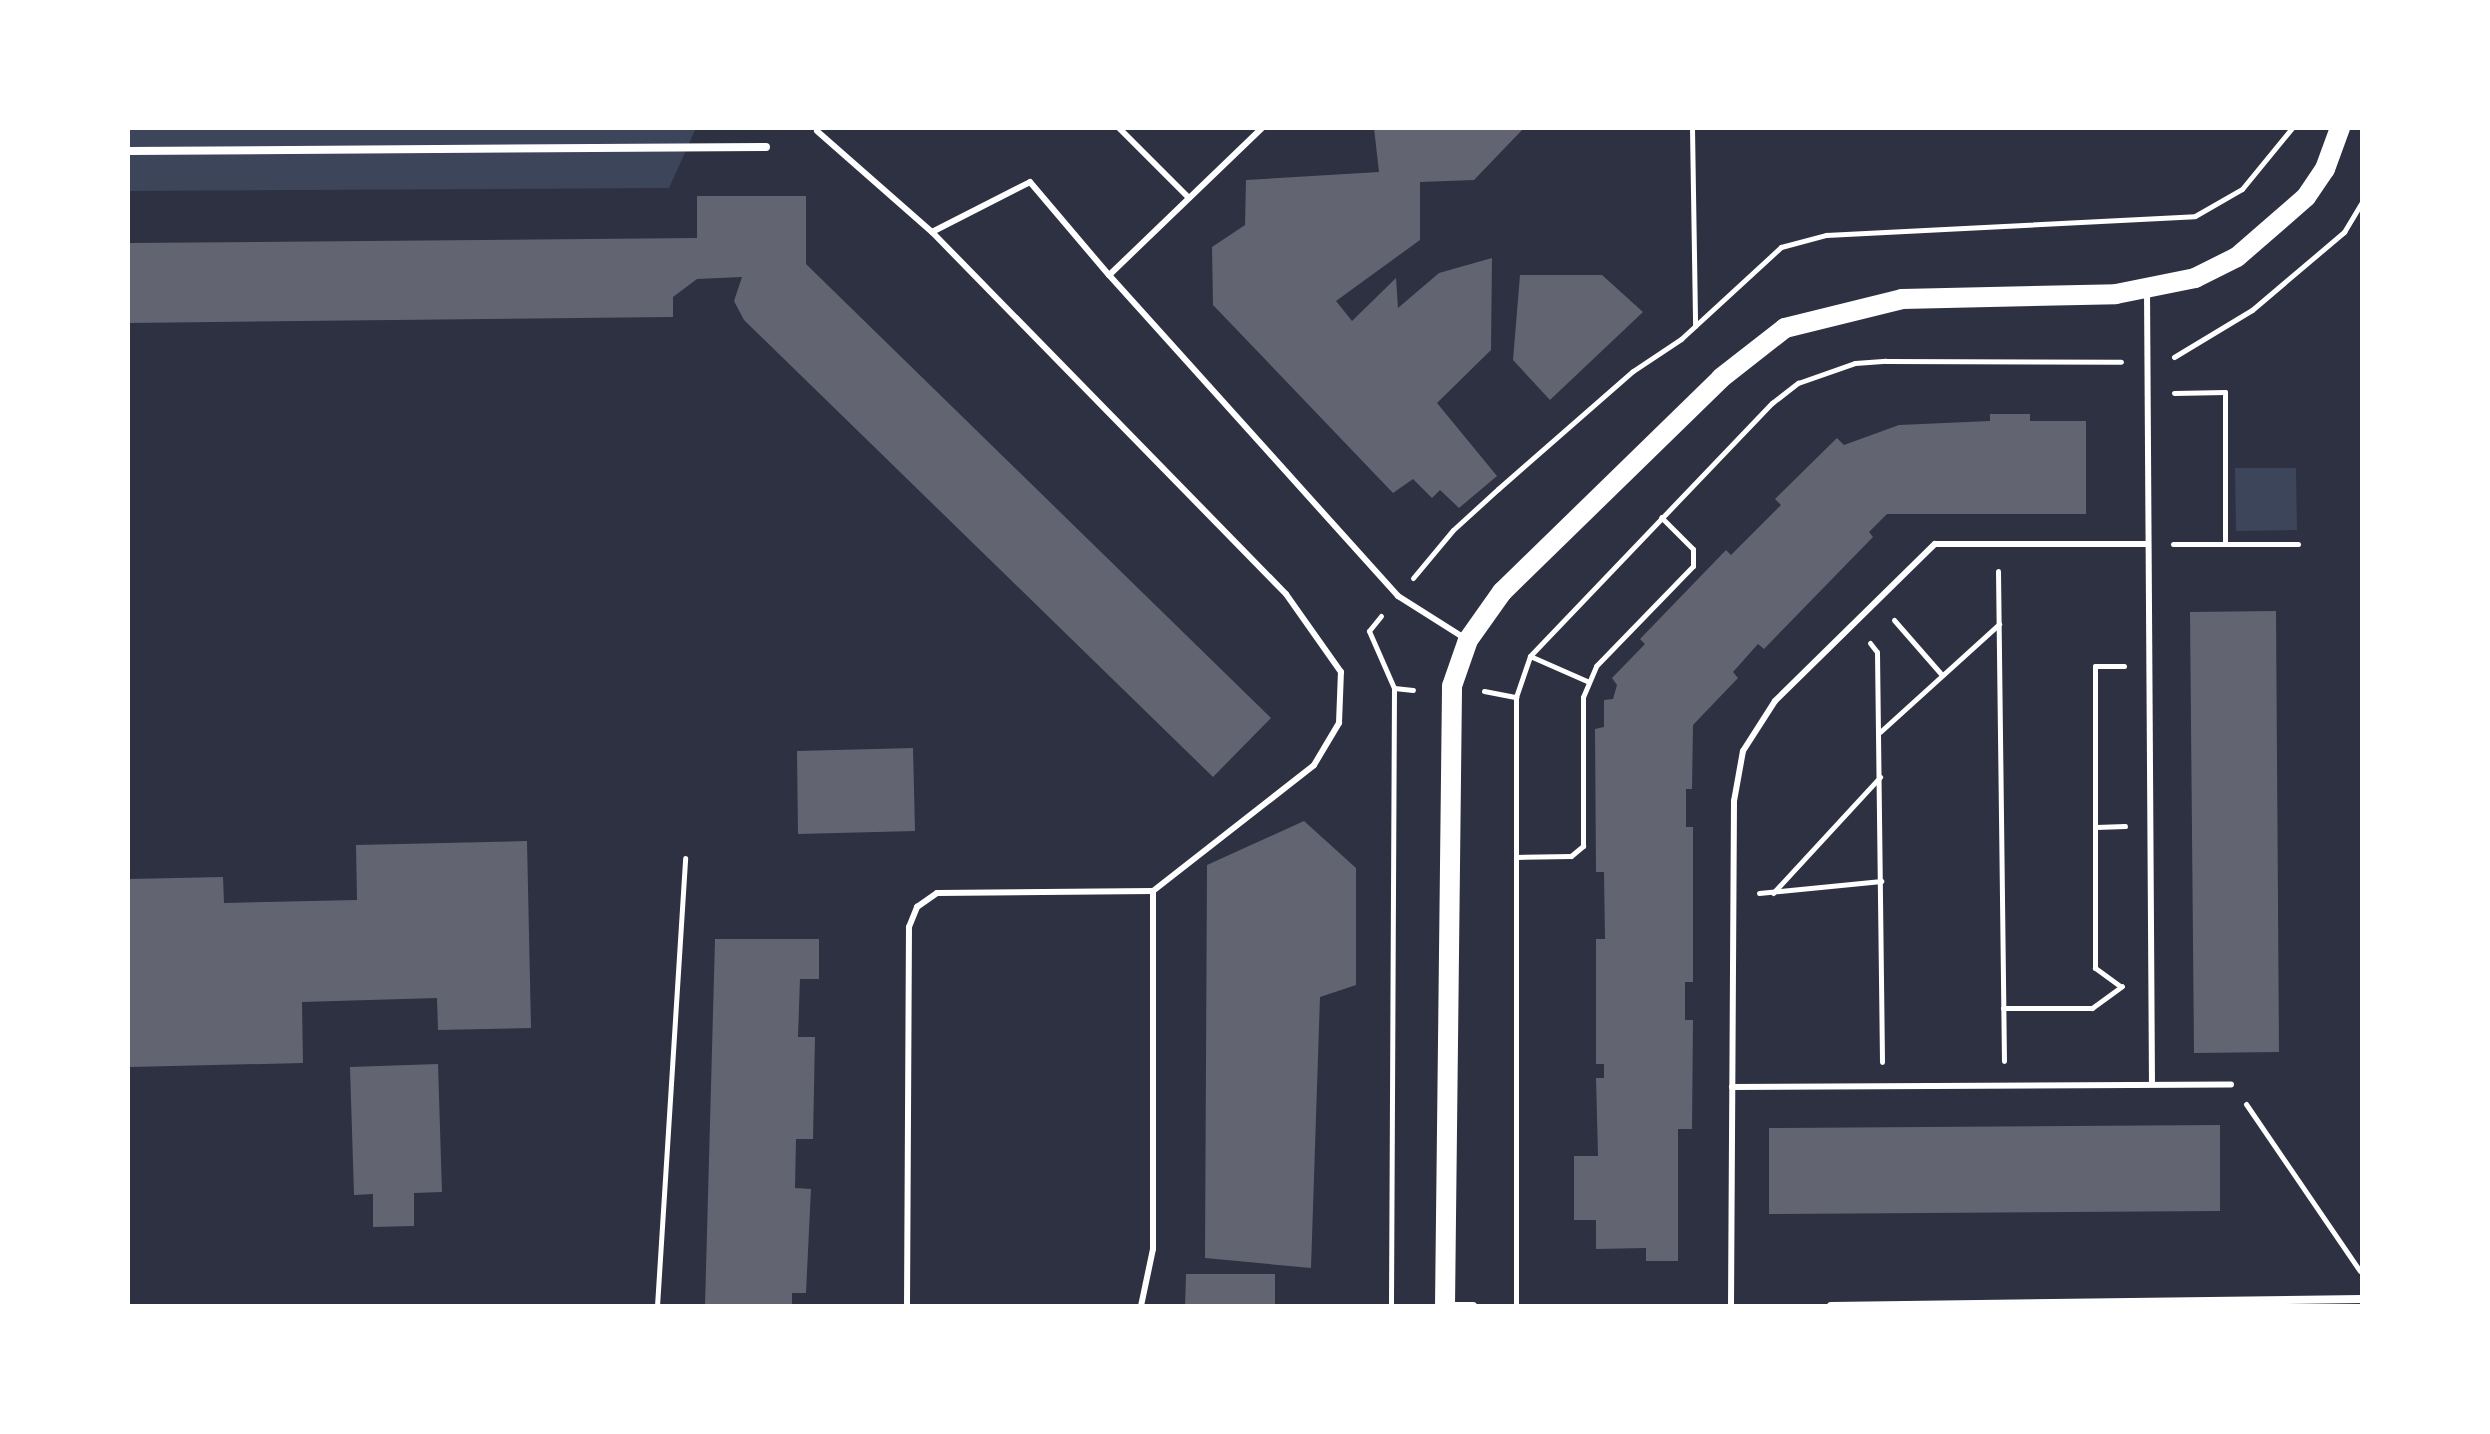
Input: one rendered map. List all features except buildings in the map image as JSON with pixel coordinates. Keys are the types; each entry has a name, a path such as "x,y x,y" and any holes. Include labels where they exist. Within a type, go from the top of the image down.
{"main road":[{"path":"1445,1306 1452,686 1468,640 1502,592 1721,378 1785,328 1902,299 2147,290 2195,278 2237,257 2306,197 2325,169 2340,128"}],"street":[{"path":"128,151 766,147"},
{"path":"1831,1306 2362,1299"},
{"path":"1453,1306 1473,1306"}],"lane":[{"path":"1119,128 1189,198"},
{"path":"1109,275 1262,128"},
{"path":"817,131 932,232 1286,594 1341,672 1339,723 1314,765 1153,891 937,893 917,907 909,927 907,1306"},
{"path":"932,232 1030,182 1109,275 1398,596 1468,640"},
{"path":"2147,290 2152,1084"},
{"path":"1731,1306 1734,801 1743,751 1775,701 1935,544 2148,544"},
{"path":"1141,1306 1153,1249 1153,891"},
{"path":"1732,1087 2231,1084"}],"path":[{"path":"1692,128 1695,327"},
{"path":"1516,1306 1516,697 1530,656 1772,403 1824,371 1886,361 2167,361 2252,310 2344,232 2362,202"},
{"path":"2167,361 2168,393 2225,392 2225,544"},
{"path":"1516,857 1571,856 1583,846 1583,697 1596,666 1693,566 1693,549 1661,517"},
{"path":"1391,1306 1394,688 1369,631 1453,530"},
{"path":"1998,544 2005,1086"},
{"path":"2148,544 2298,544"},
{"path":"1877,601 1942,675"},
{"path":"1854,624 1877,652 1882,1087"},
{"path":"1879,732 1999,624"},
{"path":"1530,656 1589,682"},
{"path":"2149,666 2095,666 2095,968 2120,986 2151,986"},
{"path":"1394,688 1413,690"},
{"path":"1480,690 1516,697"},
{"path":"1773,893 1880,777"},
{"path":"657,1306 685,858"},
{"path":"1733,893 1773,893 1881,881"},
{"path":"2003,1008 2092,1008 2120,986"},
{"path":"2231,1084 2362,1275"}],"shaded area":[{"path":"128,128 696,128 669,188 128,191"},
{"path":"2235,468 2296,468 2297,530 2236,531"}]}
